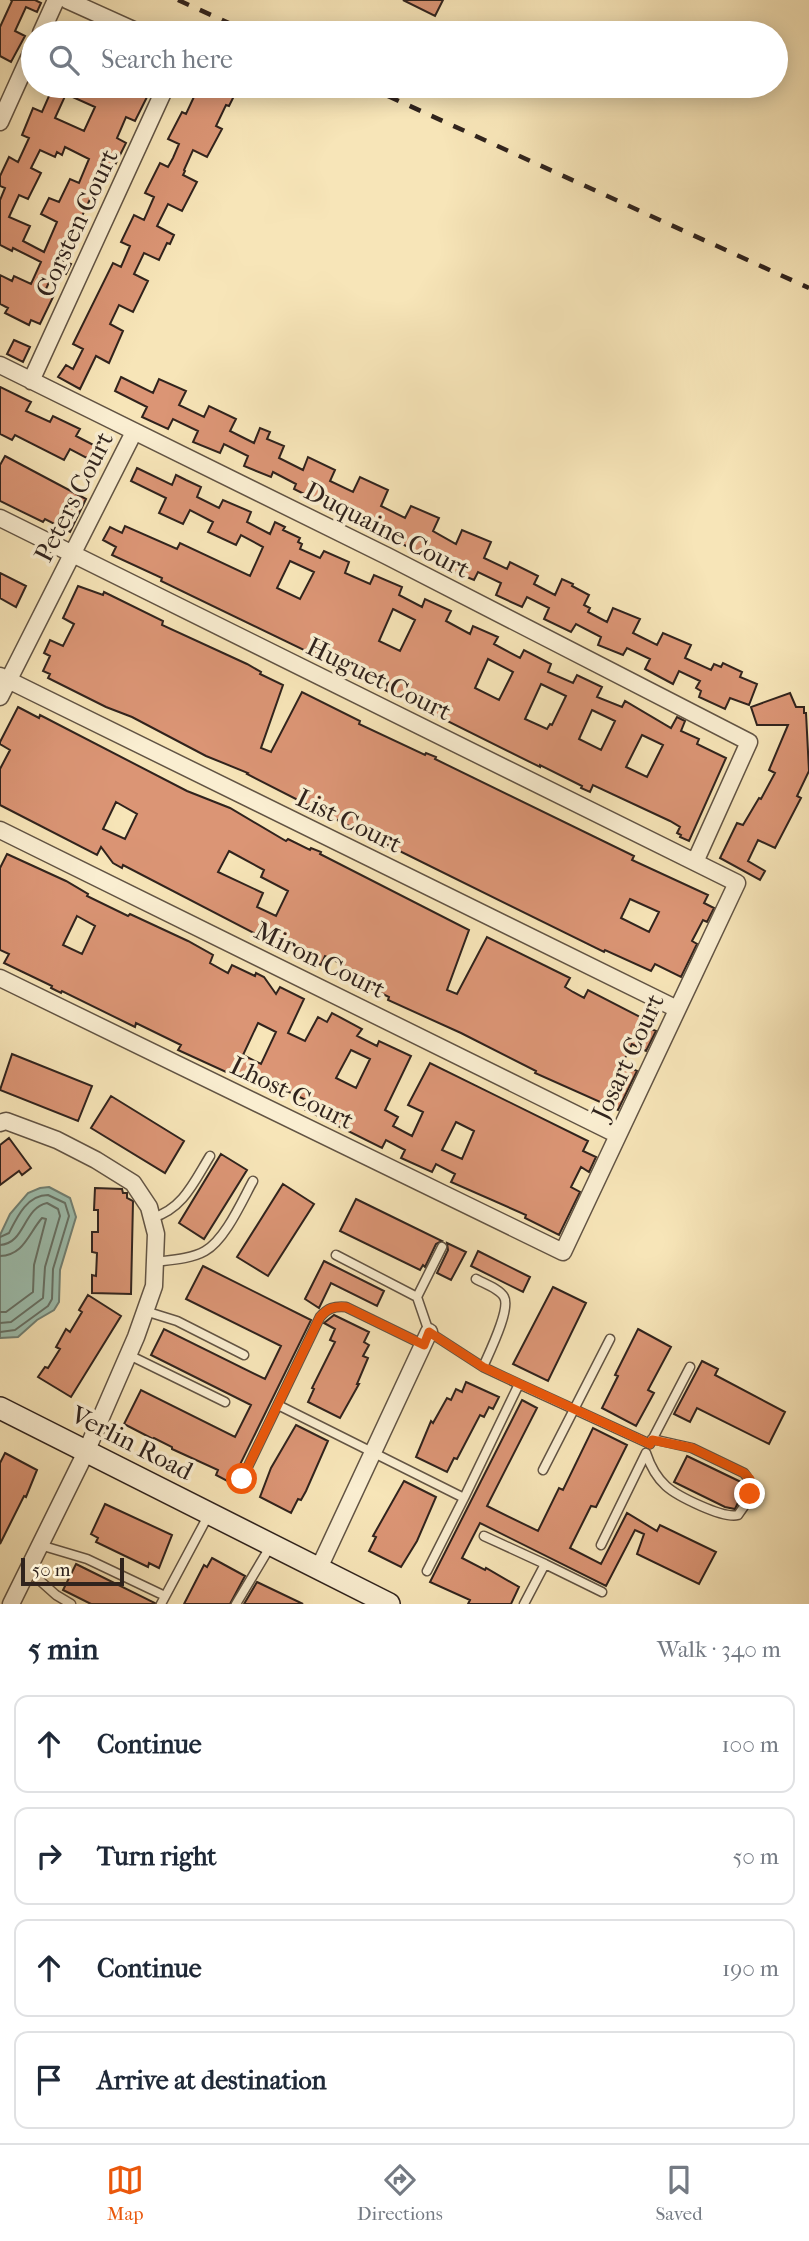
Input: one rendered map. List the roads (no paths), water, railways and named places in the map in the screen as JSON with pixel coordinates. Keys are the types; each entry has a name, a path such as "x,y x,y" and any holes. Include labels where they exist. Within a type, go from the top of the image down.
{"street":[{"path":"46,21 56,0"},
{"path":"67,0 113,21"},
{"path":"0,122 21,76"},
{"name":"Corsten Court","path":"32,381 161,98"},
{"name":"Duquaine Court","path":"0,365 399,563 749,742 695,862"},
{"name":"Peters Court","path":"0,697 4,679 134,432"},
{"name":"Huguet Court","path":"0,518 737,883"},
{"name":"List Court","path":"4,679 677,1009"},
{"name":"Miron Court","path":"0,830 618,1135"},
{"name":"Josart Court","path":"563,1252 737,883"},
{"name":"Lhost Court","path":"0,978 563,1252"},
{"path":"0,1123 6,1121 57,1140 133,1183 149,1207 156,1234 154,1286 129,1355 86,1452 11,1604"},
{"path":"320,1568 426,1339"},
{"name":"Verlin Road","path":"0,1408 389,1604"}],"lane":[{"path":"152,1218 175,1208 184,1199 210,1156"},
{"path":"155,1262 205,1251 226,1228 253,1181"},
{"path":"426,1339 417,1297 442,1248"},
{"path":"336,1255 417,1297"},
{"path":"476,1279 503,1295 506,1300 504,1315 483,1367"},
{"path":"242,1479 320,1317 335,1306 346,1307 426,1339 575,1410 651,1442 692,1448 744,1473 750,1479 751,1487 744,1507 738,1515 722,1515 668,1488 656,1475 646,1452"},
{"path":"145,1311 177,1321 244,1355"},
{"path":"543,1470 610,1339"},
{"path":"129,1355 225,1402"},
{"path":"601,1545 690,1367"},
{"path":"426,1571 519,1384"},
{"path":"278,1405 464,1498"},
{"path":"40,1545 87,1559 163,1600 209,1513"},
{"path":"484,1536 602,1592"},
{"path":"236,1604 271,1544"},
{"path":"524,1604 545,1564"},
{"path":"28,1570 56,1595 71,1604"}],"water":[{"path":"49,1187 70,1198 76,1217 60,1270 59,1302 54,1310 37,1320 18,1337 0,1338 0,1235 10,1214 28,1193"}],"railway":[{"path":"178,0 224,21"},
{"path":"392,98 809,288"}]}
